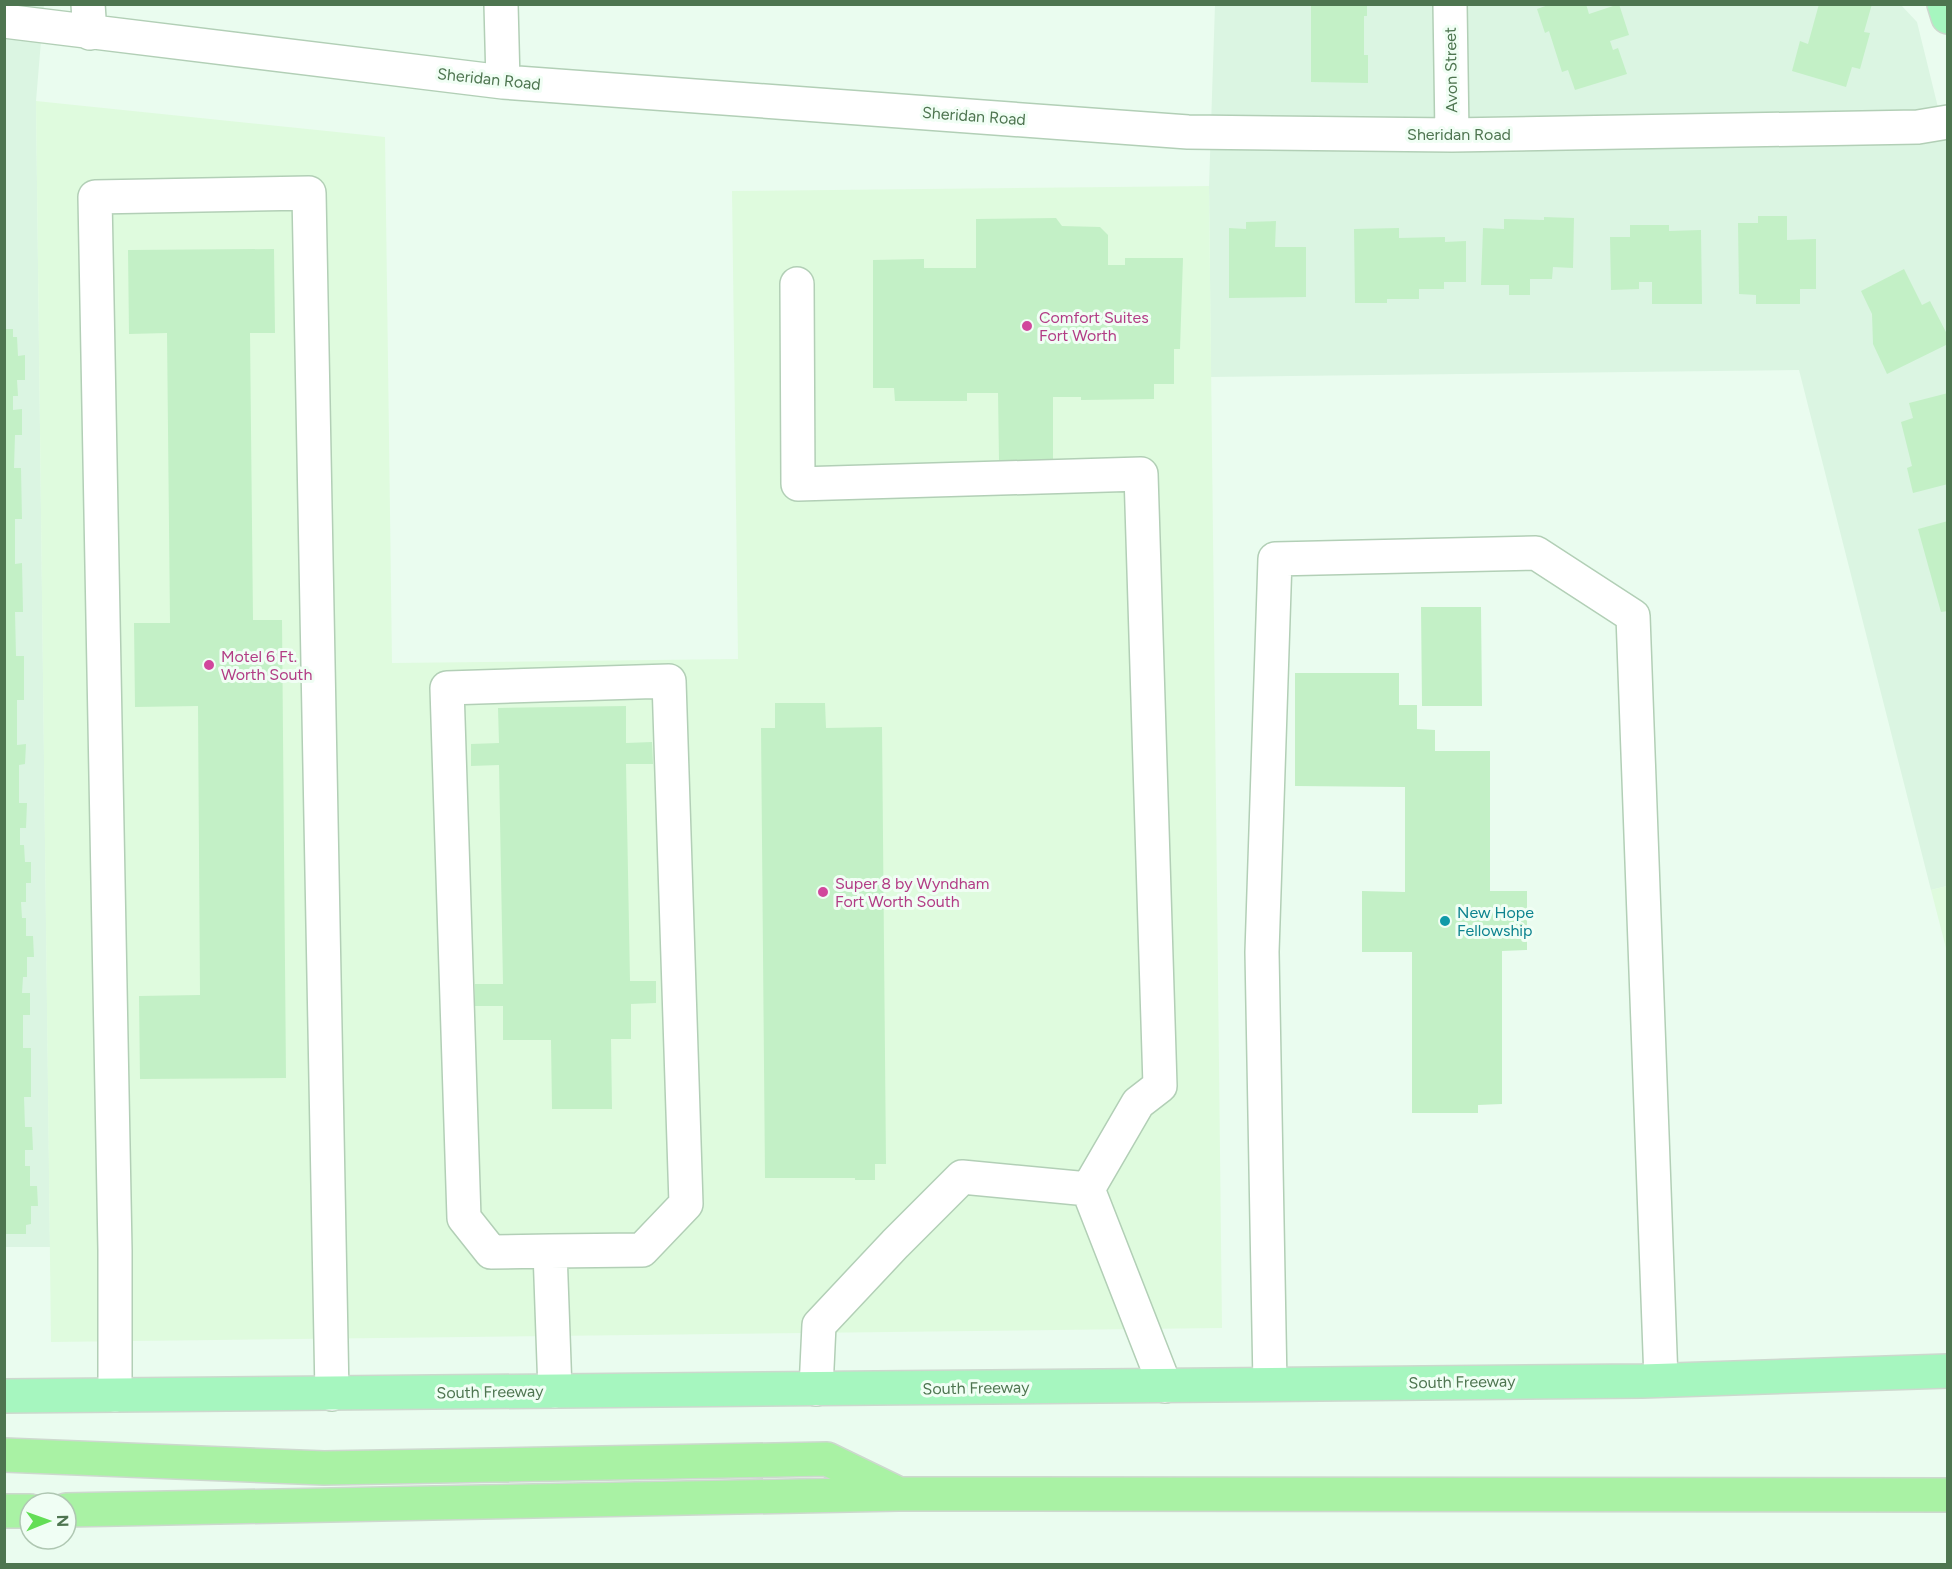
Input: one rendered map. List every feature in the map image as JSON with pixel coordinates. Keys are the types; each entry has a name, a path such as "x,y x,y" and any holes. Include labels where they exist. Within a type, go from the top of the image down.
{"highway":[{"path":"4,1455 324,1468 826,1459 899,1494"},
{"path":"78,1510 899,1494 1947,1496"}],"main road":[{"path":"1944,4 1947,17"},
{"name":"South Freeway","path":"4,1396 1661,1380 1947,1371"}],"street":[{"path":"501,4 502,82"},
{"name":"Avon Street","path":"1450,4 1452,135"},
{"name":"Sheridan Road","path":"4,21 89,19 502,82 1188,132 1452,135 1918,127 1947,122"},
{"path":"115,1395 115,1250 95,197 309,193 332,1394"},
{"path":"797,284 798,484 1141,474 1160,1086 1138,1103 1088,1189"},
{"path":"1270,1384 1262,952 1275,559 1536,553 1634,616 1661,1380"},
{"path":"669,681 686,1204 642,1250 550,1251 491,1252 464,1218 447,688 669,681"},
{"path":"816,1389 819,1325 895,1244 962,1178 1088,1189"},
{"path":"1088,1189 1165,1386"},
{"path":"550,1251 555,1391"}],"shaded area":[{"path":"4,5 44,5 36,101 50,1247 4,1247"},
{"path":"1215,5 1901,5 1917,22 1947,144 1947,886 1931,890 1799,370 1211,377 1209,186"},
{"path":"36,101 385,137 392,663 738,659 732,191 1209,186 1222,1328 51,1342"},
{"path":"1948,886 1947,952 1931,890"}],"building":[{"path":"1311,4 1367,4 1367,16 1364,16 1364,55 1368,55 1368,83 1311,82"},
{"path":"1551,4 1586,4 1589,14 1619,4 1629,35 1610,41 1613,50 1618,48 1627,74 1575,90 1568,70 1562,72 1549,31 1545,33 1537,9"},
{"path":"1819,4 1872,4 1864,32 1870,33 1860,69 1852,67 1846,87 1792,71 1800,41 1808,44"},
{"path":"1758,216 1787,216 1787,240 1816,239 1816,289 1800,289 1800,304 1756,304 1756,295 1739,294 1738,223 1758,223"},
{"path":"1544,217 1574,218 1573,268 1553,267 1552,279 1530,279 1530,295 1509,295 1509,285 1481,285 1483,228 1504,229 1504,219 1544,220"},
{"name":"Comfort Suites Fort Worth","path":"1056,218 1062,226 1100,227 1108,235 1108,265 1125,265 1125,258 1183,258 1180,349 1174,349 1174,384 1154,384 1154,399 1081,400 1081,397 1053,397 1053,460 999,460 998,393 967,393 967,401 895,401 894,388 873,388 873,260 924,259 924,268 976,268 976,219"},
{"path":"1276,221 1275,247 1306,247 1306,297 1229,298 1229,228 1246,229 1246,222"},
{"path":"1630,225 1669,225 1669,231 1701,230 1702,304 1652,304 1652,282 1639,282 1639,289 1611,290 1610,237 1630,237"},
{"path":"1399,228 1399,238 1445,237 1445,242 1466,241 1466,282 1444,282 1444,289 1419,289 1419,299 1387,299 1387,303 1355,303 1354,229"},
{"name":"Motel 6 Ft. Worth South","path":"274,249 275,333 250,333 253,620 282,620 286,1078 140,1079 139,996 200,995 198,706 135,707 134,623 170,623 167,333 129,334 128,250"},
{"path":"1904,269 1922,305 1930,301 1948,336 1948,344 1887,374 1873,344 1872,314 1861,291"},
{"path":"4,329 13,329 13,337 17,337 18,356 25,355 25,380 17,380 18,396 13,396 13,410 22,409 22,435 15,435 14,468 21,468 22,519 15,519 15,564 22,563 23,612 15,612 16,656 24,656 24,700 17,700 17,745 26,744 25,764 19,765 19,803 27,803 26,828 20,828 20,845 24,845 25,862 31,862 31,883 26,883 26,902 21,902 22,918 26,918 26,936 33,936 34,957 27,957 27,977 23,977 22,993 30,993 30,1015 23,1015 23,1048 31,1048 31,1097 24,1097 25,1127 32,1127 33,1150 25,1150 25,1166 30,1166 30,1186 37,1186 38,1206 31,1206 31,1224 26,1225 26,1234 4,1234"},
{"path":"1948,393 1948,484 1913,493 1907,468 1912,466 1901,422 1913,418 1909,403"},
{"path":"1948,521 1948,611 1941,612 1918,529"},
{"path":"1421,607 1481,607 1482,706 1422,706"},
{"name":"New Hope Fellowship","path":"1295,673 1399,673 1399,705 1417,705 1417,729 1435,730 1435,751 1490,751 1490,891 1527,891 1527,950 1502,951 1502,1104 1478,1105 1478,1113 1412,1113 1412,952 1362,952 1362,891 1405,892 1405,787 1295,786"},
{"name":"Super 8 by Wyndham Fort Worth South","path":"775,703 825,703 826,728 882,727 886,1164 875,1164 875,1180 765,1178 761,728 775,728"},
{"path":"626,706 626,743 652,742 653,764 626,764 630,981 656,981 656,1003 631,1004 631,1039 611,1039 612,1109 552,1109 551,1040 503,1040 503,1006 475,1006 475,984 503,984 499,765 471,766 471,744 499,743 498,708"}],"place":[{"name":"Comfort Suites Fort Worth","path":"1027,326"},
{"name":"Motel 6 Ft. Worth South","path":"209,665"},
{"name":"Super 8 by Wyndham Fort Worth South","path":"823,892"},
{"name":"New Hope Fellowship","path":"1445,921"}]}
